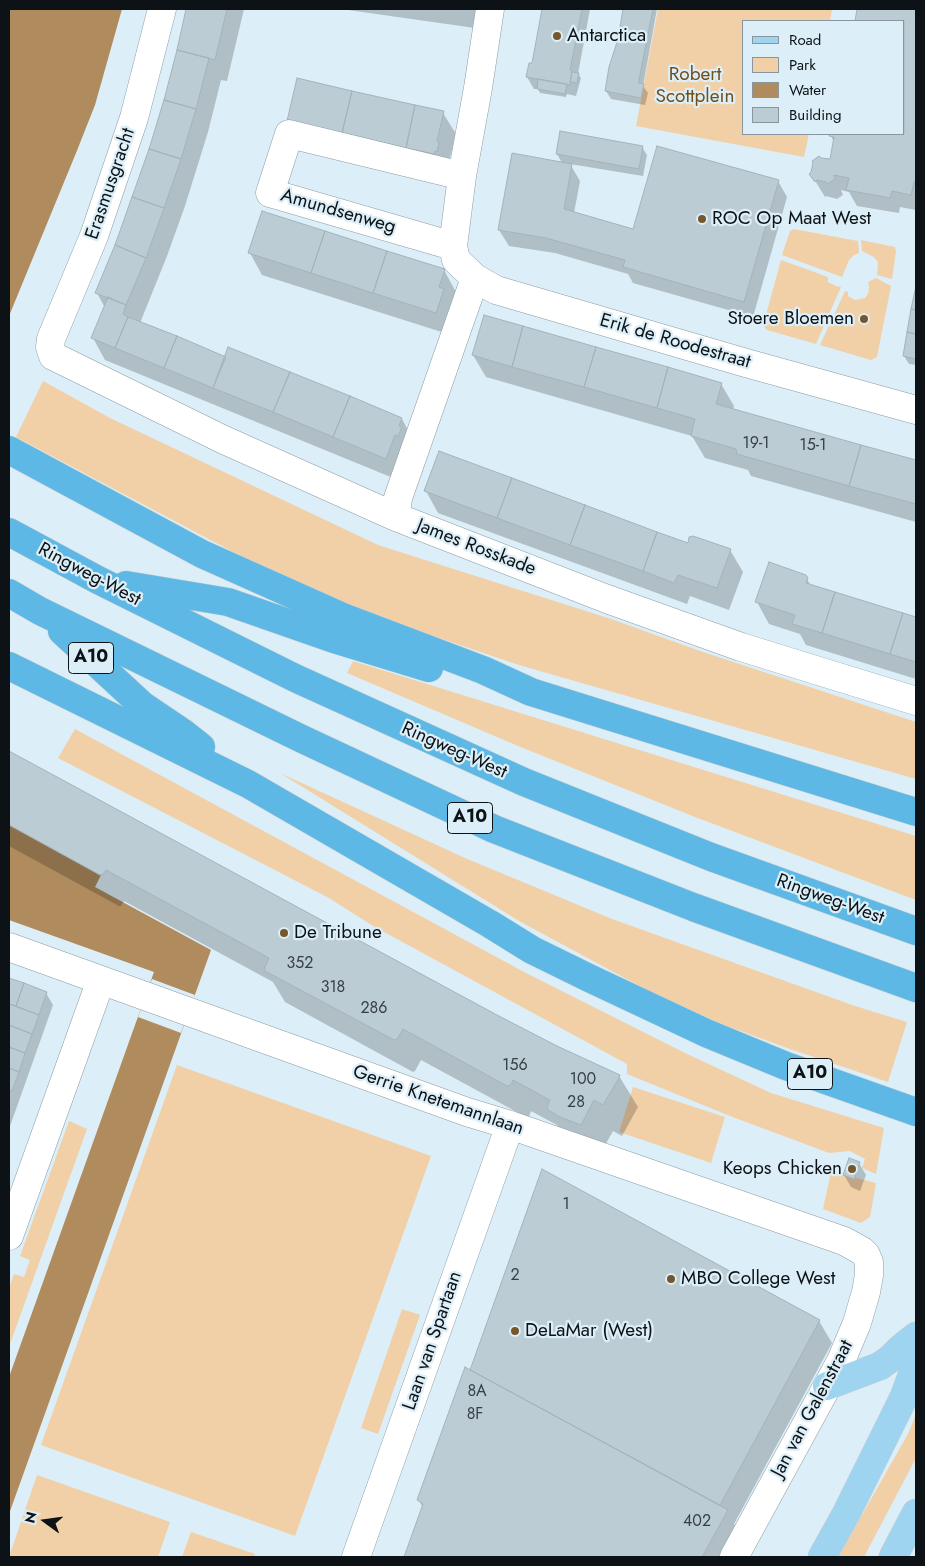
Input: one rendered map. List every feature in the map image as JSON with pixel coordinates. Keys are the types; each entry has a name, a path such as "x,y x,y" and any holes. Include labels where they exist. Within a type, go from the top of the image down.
{"highway":[{"path":"9,450 202,554 342,617 483,670 531,692 916,812"},
{"name":"Ringweg-West","path":"9,532 98,580 295,678 524,782 710,857 916,931"},
{"path":"98,580 228,602 334,639 478,683 531,692"},
{"name":"A10","path":"9,593 40,611 300,738 494,829 693,907 916,988"},
{"name":"A10","path":"40,611 142,705 182,732 248,784"},
{"name":"A10","path":"9,666 248,784 532,950 714,1037 786,1066 916,1112"}],"main road":[{"path":"827,1386 880,1366 916,1336"},
{"path":"822,1557 846,1514 900,1405 916,1364"},
{"path":"893,1557 916,1513"}],"street":[{"name":"Erasmusgracht","path":"52,356 51,339 94,236 134,118 162,9"},
{"path":"453,246 462,176 490,9"},
{"name":"Amundsenweg","path":"453,246 270,193 289,134 462,176"},
{"name":"Erik de Roodestraat","path":"453,246 456,260 475,278 496,290 746,363 916,410"},
{"path":"396,517 398,498 475,278"},
{"name":"James Rosskade","path":"52,356 222,439 396,517 607,599 740,647 916,701"},
{"name":"Gerrie Knetemannlaan","path":"9,947 467,1112 844,1241 855,1246 866,1255"},
{"path":"9,1236 100,980"},
{"name":"Laan van Spartaan","path":"356,1557 510,1126"},
{"name":"Jan van Galenstraat","path":"734,1557 848,1346 866,1292 870,1268 866,1255"}],"green space":[{"name":"Robert Scottplein","path":"658,9 832,9 830,20 742,20 742,135 809,135 804,157 636,126"},
{"path":"794,229 858,241 859,253 849,260 842,277 782,255 790,231"},
{"path":"861,240 895,247 892,279 877,275 878,262 874,257 862,251"},
{"path":"781,260 828,277 828,282 841,287 816,344 765,328 764,322"},
{"path":"876,278 891,286 877,357 871,360 820,345 845,291 848,292 848,296 855,300 865,298 868,294 868,282"},
{"path":"43,381 110,418 378,545 608,618 703,652 916,722 916,779 519,665 362,612 301,585 235,553 16,437"},
{"path":"353,661 916,836 916,900 695,817 518,746 347,673"},
{"path":"75,729 526,973 685,1053 771,1093 884,1128 876,1174 862,1168 865,1159 850,1151 829,1153 730,1116 627,1074 627,1064 373,926 329,898 58,758"},
{"path":"280,773 465,858 612,919 855,1006 907,1022 888,1082 719,1023 647,990 519,921"},
{"path":"177,1065 431,1156 295,1536 41,1445"},
{"path":"633,1087 725,1117 711,1163 619,1132"},
{"path":"69,1121 87,1129 9,1347 9,1288 14,1274 24,1277 30,1260 20,1256"},
{"path":"834,1171 876,1183 870,1217 861,1223 823,1209 831,1172 834,1173"},
{"path":"402,1309 420,1315 378,1434 361,1428"},
{"path":"916,1414 916,1458 864,1557 838,1557 908,1434"},
{"path":"37,1475 170,1522 158,1557 9,1557"},
{"path":"191,1532 255,1554 254,1557 182,1557"}],"water":[{"path":"9,9 122,9 95,105 9,316"},
{"path":"9,822 101,875 95,887 211,950 9,1514 9,1377 154,972 9,920"}],"pier":[{"path":"152,979 195,995 181,1033 138,1017"}],"building":[{"path":"186,9 227,9 215,60 177,50"},
{"name":"Antarctica","path":"542,9 582,9 570,70 572,71 570,85 526,77 529,63 532,63"},
{"path":"623,9 653,9 639,80 639,83 644,84 641,98 605,91 609,67 618,39"},
{"path":"857,9 916,9 916,177 911,195 892,191 890,198 846,190 849,178 834,175 835,179 827,184 817,180 815,182 809,174 812,161 819,156 830,159 834,137 830,135 905,135 905,20 855,20"},
{"path":"177,50 209,58 196,109 164,100"},
{"path":"572,72 579,73 577,83 570,82"},
{"path":"297,78 352,91 342,133 287,121"},
{"path":"538,79 567,84 565,94 537,89"},
{"path":"352,91 415,105 406,148 342,133"},
{"path":"164,100 196,109 181,159 149,149"},
{"path":"415,105 444,111 437,141 439,142 437,152 435,151 434,154 406,148"},
{"path":"560,131 643,146 639,169 556,154"},
{"name":"ROC Op Maat West","path":"657,146 779,180 744,302 623,267 625,260 546,238 498,230 512,153 572,164 564,209 633,229"},
{"path":"149,149 181,159 164,208 132,197"},
{"path":"132,197 164,208 146,258 115,245"},
{"path":"262,211 325,231 311,273 248,253"},
{"path":"325,231 387,251 373,293 311,273"},
{"path":"115,245 146,258 126,305 95,293"},
{"path":"387,251 445,269 439,287 444,289 436,313 373,293"},
{"path":"916,286 916,310 911,309"},
{"path":"108,297 126,305 123,314 128,317 115,348 91,338"},
{"path":"911,309 916,310 916,334 907,332"},
{"path":"484,315 523,326 512,367 472,355"},
{"path":"128,317 177,336 164,368 115,348"},
{"path":"523,326 596,347 584,387 512,367"},
{"path":"907,332 916,334 916,359 903,356"},
{"path":"177,336 226,357 213,388 164,368"},
{"path":"228,347 290,372 273,412 213,388"},
{"path":"596,347 668,367 657,408 584,387"},
{"path":"668,367 722,383 716,404 861,445 849,486 737,454 736,449 691,436 695,419 657,408"},
{"path":"290,372 350,396 333,437 273,412"},
{"path":"350,396 402,418 399,426 402,427 398,436 395,435 386,459 333,437"},
{"path":"861,445 916,460 916,504 849,486"},
{"path":"439,451 512,478 497,518 424,491"},
{"path":"512,478 585,505 570,545 497,518"},
{"path":"585,505 657,532 643,571 570,545"},
{"path":"657,532 688,543 689,537 693,536 731,549 717,588 678,575 674,583 643,571"},
{"path":"769,562 806,575 808,578 806,583 835,592 822,633 792,624 795,615 755,602"},
{"path":"835,592 903,613 890,654 822,633"},
{"path":"903,613 916,617 916,662 890,654"},
{"name":"De Tribune","path":"9,751 497,1015 557,1046 620,1075 619,1078 603,1105 594,1100 581,1125 548,1110 547,1107 550,1100 513,1080 511,1085 507,1086 403,1029 397,1039 394,1040 265,971 269,958 106,870 100,875 9,825"},
{"path":"9,978 24,983 16,1006 9,1004"},
{"path":"24,983 47,992 39,1015 16,1006"},
{"path":"9,1004 39,1015 32,1034 9,1025"},
{"path":"9,1025 32,1034 25,1053 9,1047"},
{"path":"9,1047 25,1053 19,1072 9,1068"},
{"path":"9,1068 19,1072 12,1091 9,1090"},
{"name":"Keops Chicken","path":"849,1158 860,1162 854,1179 843,1175"},
{"path":"542,1169 820,1320 720,1505 470,1370"},
{"path":"465,1367 728,1510 702,1557 404,1557 423,1504 417,1500"}],"place":[{"name":"Antarctica","path":"557,36"},
{"name":"ROC Op Maat West","path":"702,219"},
{"name":"Stoere Bloemen","path":"864,319"},
{"name":"De Tribune","path":"284,933"},
{"name":"Keops Chicken","path":"852,1169"},
{"name":"MBO College West","path":"671,1279"},
{"name":"DeLaMar (West)","path":"515,1331"}]}
